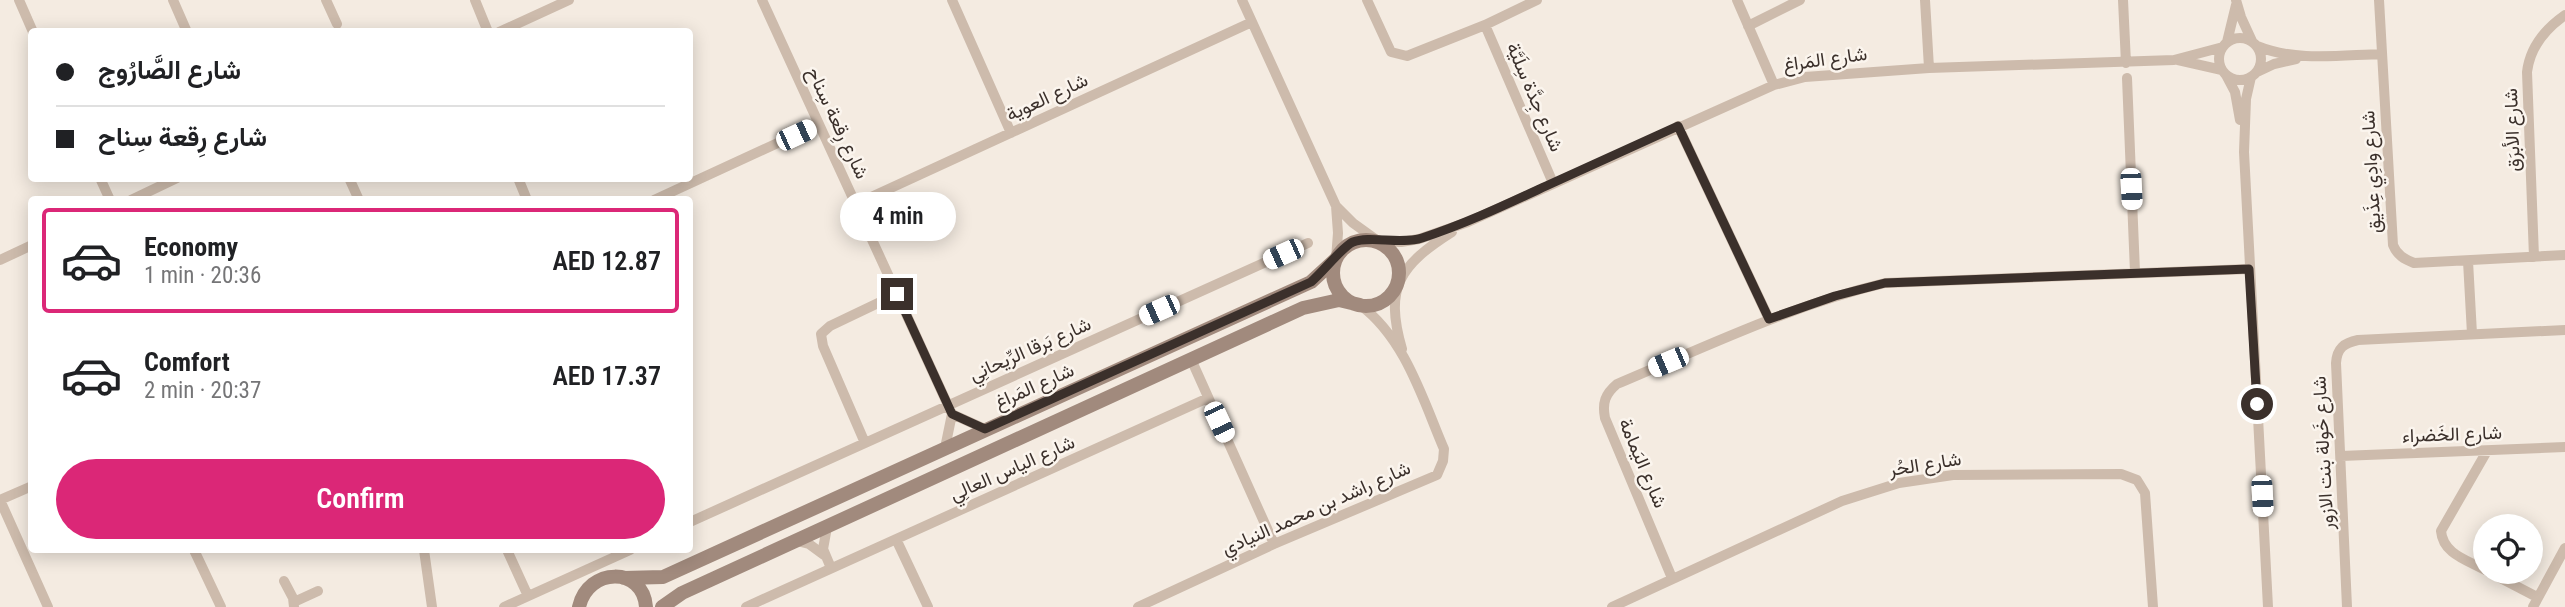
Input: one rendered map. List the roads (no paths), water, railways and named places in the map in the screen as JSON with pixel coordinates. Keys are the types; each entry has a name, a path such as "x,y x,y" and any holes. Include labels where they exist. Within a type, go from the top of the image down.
{"street":[{"path":"19,0 31,28"},
{"path":"173,0 185,28"},
{"path":"326,0 337,24"},
{"path":"475,0 486,28"},
{"path":"508,28 569,0"},
{"name":"شارع رِقعة سِناح","path":"762,0 950,410"},
{"path":"952,0 1011,132"},
{"path":"1242,0 1336,206 1338,233 1334,282 1340,293 1349,301 1360,305 1382,302 1397,286 1400,273 1398,260 1390,248 1353,223 1336,206"},
{"path":"1367,0 1391,52 1399,56 1407,56 1485,25 1537,0"},
{"path":"1737,0 1774,85"},
{"path":"1748,26 1800,0"},
{"path":"1925,0 1928,68"},
{"path":"2123,0 2126,62"},
{"name":"شارع وادِي عِذَيق","path":"2379,0 2395,251 2414,263 2565,256"},
{"path":"2236,1 2261,60 2246,99 2244,152 2268,607"},
{"path":"2236,1 2219,58 2238,104 2244,152"},
{"name":"شارع الأبرَق","path":"2534,257 2528,62 2538,41 2552,24 2565,15"},
{"name":"شارع العوية","path":"856,204 1252,22"},
{"name":"شارع جِدَّة سِلَيَّة","path":"1485,25 1553,183"},
{"path":"2225,44 2239,38 2284,54 2382,54"},
{"name":"شارع المَراغ","path":"1378,241 1401,242 1419,239 1468,222 1678,126 1774,85 1805,77 1928,68 2174,60 2225,44"},
{"path":"2224,73 2238,80 2274,64 2310,56"},
{"name":"شارع المَراغ","path":"2174,60 2224,73"},
{"path":"2127,79 2135,272"},
{"path":"663,196 819,124"},
{"path":"1678,126 1769,319"},
{"path":"139,196 169,182"},
{"name":"شارع المَراغ","path":"1397,286 1419,255 1468,222"},
{"path":"1336,259 1343,249 1353,242 1366,239 1378,241"},
{"name":"شارع بَرقا الرِّيحانِي","path":"693,521 865,443 950,410 1308,243"},
{"path":"0,260 28,247"},
{"name":"شارع المَراغ","path":"579,604 587,588 604,577 663,577 1311,282 1336,259"},
{"path":"2468,261 2472,334"},
{"name":"شارع اليَمامة","path":"1672,578 1605,418 1605,398 1617,384 1769,319 1835,296 1885,283 2249,269"},
{"name":"شارع راشد بن محمد النيادي","path":"1397,286 1394,317 1406,363"},
{"path":"865,443 823,346 821,334 830,326 897,294"},
{"name":"شارع المَراغ","path":"662,607 682,593 1303,308 1339,300 1360,305"},
{"name":"شارع راشد بن محمد النيادي","path":"1142,606 1274,544 1437,475 1443,461 1444,449 1406,363 1381,324 1360,305"},
{"name":"شارع خَولة بنت الازور","path":"2347,607 2336,363 2341,346 2358,340 2565,330"},
{"path":"1191,359 1274,544"},
{"name":"شارع الياس العالِي","path":"746,607 1208,398"},
{"path":"945,448 950,410 985,429"},
{"name":"شارع الخَضراء","path":"2340,456 2565,447"},
{"path":"2473,564 2450,552 2443,544 2441,531 2487,451"},
{"name":"شارع الحُر","path":"1612,607 1842,501 1899,483 1953,475 2121,474 2137,480 2145,493 2153,607"},
{"path":"28,488 0,500 48,607"},
{"path":"824,555 823,538 827,527"},
{"path":"896,539 928,607"},
{"path":"797,541 815,547 824,555 831,568"},
{"path":"2507,584 2535,602 2565,548"},
{"path":"195,553 221,607"},
{"path":"424,553 432,607"},
{"path":"508,553 528,596"},
{"path":"504,607 613,553"},
{"path":"624,578 634,583 641,592 646,607"},
{"path":"284,582 294,604 318,592"}]}
